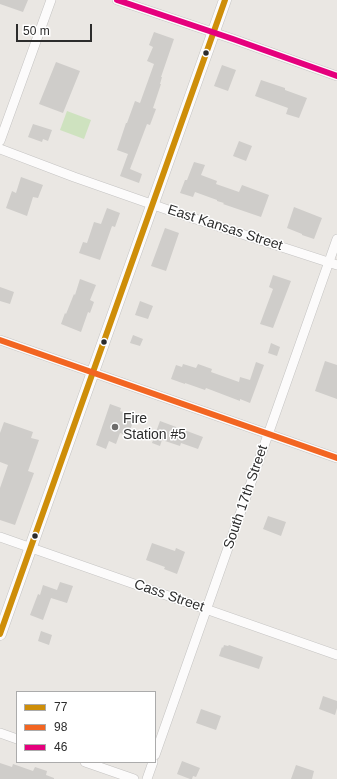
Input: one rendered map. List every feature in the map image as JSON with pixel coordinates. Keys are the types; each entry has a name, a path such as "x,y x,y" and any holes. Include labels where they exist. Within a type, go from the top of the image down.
{"street":[{"path":"0,141 51,0"},
{"path":"117,0 337,76"},
{"path":"0,634 225,0"},
{"name":"East Kansas Street","path":"0,150 152,204 333,263"},
{"name":"South 17th Street","path":"156,752 268,434 333,263 337,239"},
{"path":"0,340 337,458"},
{"name":"Cass Street","path":"0,537 337,655"},
{"path":"0,733 16,739"},
{"path":"87,763 134,779"},
{"path":"147,779 153,763"}],"green space":[{"path":"67,111 91,120 84,139 60,130"}],"building":[{"path":"0,0 28,0 23,12 0,4"},
{"path":"154,32 174,39 161,77 161,84 153,108 156,109 150,125 147,124 130,169 142,174 139,183 120,176 128,154 117,150 135,101 140,103 154,64 147,61 153,47 149,45"},
{"path":"56,62 80,71 63,113 39,104"},
{"path":"222,65 236,70 228,91 214,86"},
{"path":"261,80 285,88 285,90 307,98 299,118 286,114 288,108 255,96"},
{"path":"33,124 52,130 48,141 43,139 42,142 28,137"},
{"path":"239,141 252,146 246,161 233,156"},
{"path":"194,162 205,165 201,175 217,181 216,184 239,192 242,185 269,195 261,217 223,204 224,203 195,192 193,197 180,193"},
{"path":"21,177 43,185 38,198 33,197 27,216 6,208 12,191 16,193"},
{"path":"294,207 322,218 314,239 287,228"},
{"path":"107,208 120,213 115,227 112,226 100,260 79,253 83,242 87,243 94,222 101,224"},
{"path":"165,228 179,233 166,271 151,266"},
{"path":"273,275 291,281 273,328 260,324 273,289 269,287"},
{"path":"80,279 96,285 90,300 94,302 90,313 88,312 81,332 61,324 74,294 75,295"},
{"path":"0,287 14,292 10,304 0,301"},
{"path":"140,301 153,306 148,319 135,315"},
{"path":"133,335 143,339 140,346 130,343"},
{"path":"271,343 280,347 277,356 268,353"},
{"path":"325,361 337,365 337,399 315,391"},
{"path":"256,362 264,365 250,403 240,399 240,401 206,388 205,390 171,379 176,365 182,367 183,364 196,368 198,364 212,369 211,372 239,382 240,377 250,380"},
{"path":"110,404 121,408 120,411 135,416 128,436 120,433 116,444 109,441 106,449 96,445"},
{"path":"160,421 203,437 198,449 181,443 180,446 162,440 160,446 152,443"},
{"path":"4,422 33,432 31,438 39,440 28,471 34,473 15,525 0,520 0,488 8,465 0,462 0,433"},
{"path":"268,516 286,522 281,536 263,529"},
{"path":"152,543 175,551 176,548 185,552 177,574 164,569 165,567 146,560"},
{"path":"60,582 73,586 67,603 51,598 43,620 30,615 38,594 40,595 43,585 57,590"},
{"path":"41,631 52,635 49,645 38,641"},
{"path":"224,645 229,645 263,657 259,669 219,656"},
{"path":"323,696 337,701 335,715 319,709"},
{"path":"201,709 221,716 216,730 196,723"},
{"path":"182,761 200,768 196,777 193,776 192,779 190,779 177,774"},
{"path":"0,763 12,767 13,764 33,771 35,767 47,771 46,775 54,779 0,779"},
{"path":"296,765 314,771 312,779 291,779"}],"transit line":[{"name":"46","path":"117,0 337,76"},
{"name":"77","path":"0,634 225,0"},
{"name":"98","path":"0,340 337,458"}],"place":[{"name":"Fire Station #5","path":"115,427"}]}
